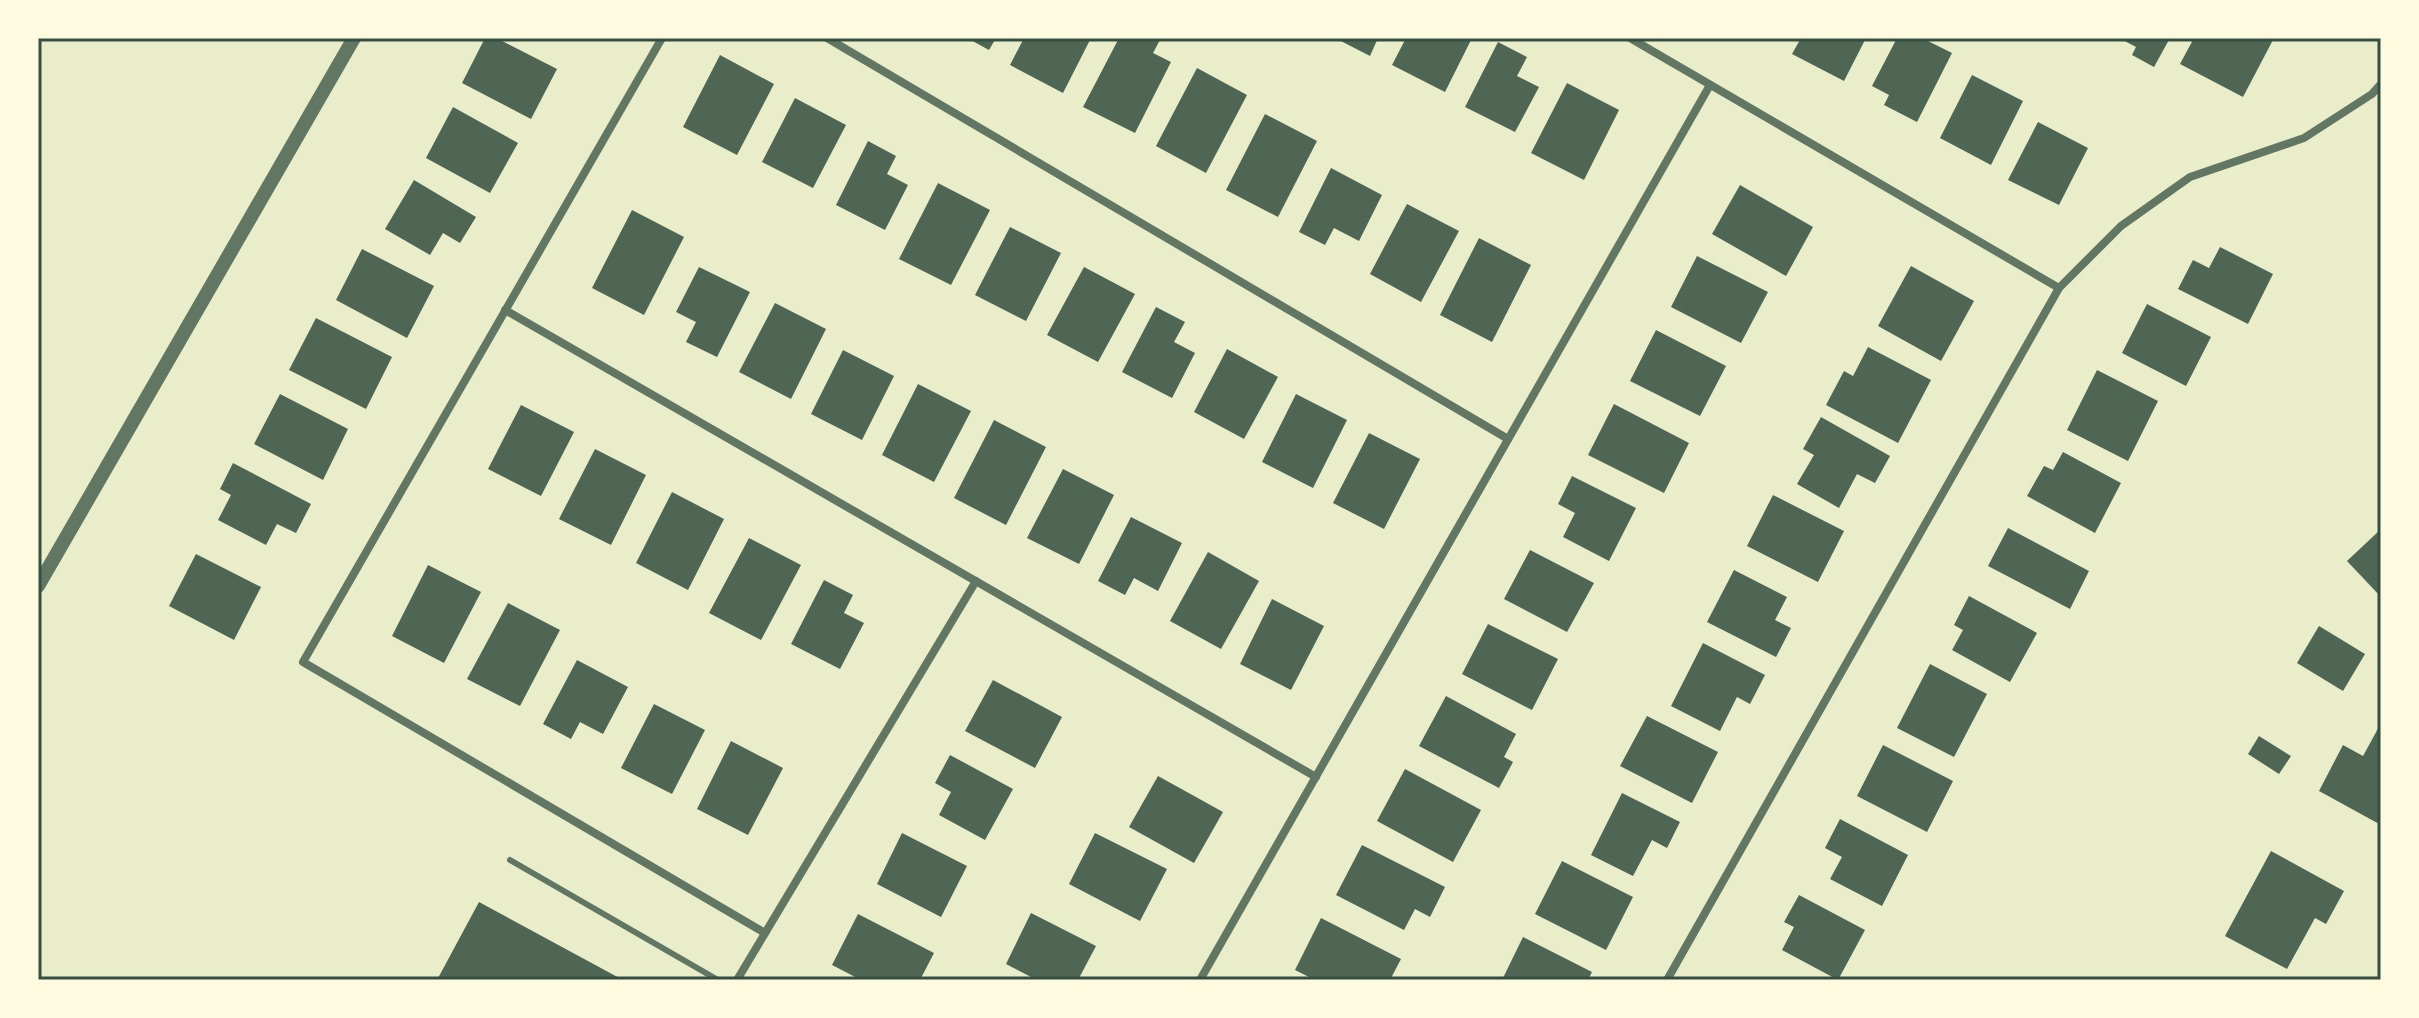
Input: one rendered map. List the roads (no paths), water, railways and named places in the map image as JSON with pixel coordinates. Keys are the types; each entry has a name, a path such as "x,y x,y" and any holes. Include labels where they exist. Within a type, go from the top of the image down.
{"street":[{"path":"38,586 354,38"},
{"path":"662,38 303,662 765,933"},
{"path":"827,38 1508,439"},
{"path":"1630,38 2059,288"},
{"path":"1667,980 2059,288 2121,226 2190,177 2304,138 2372,94 2381,84"},
{"path":"1200,980 1710,85"},
{"path":"505,310 1316,777"},
{"path":"737,980 976,581"}],"lane":[{"path":"510,860 718,980"}]}
